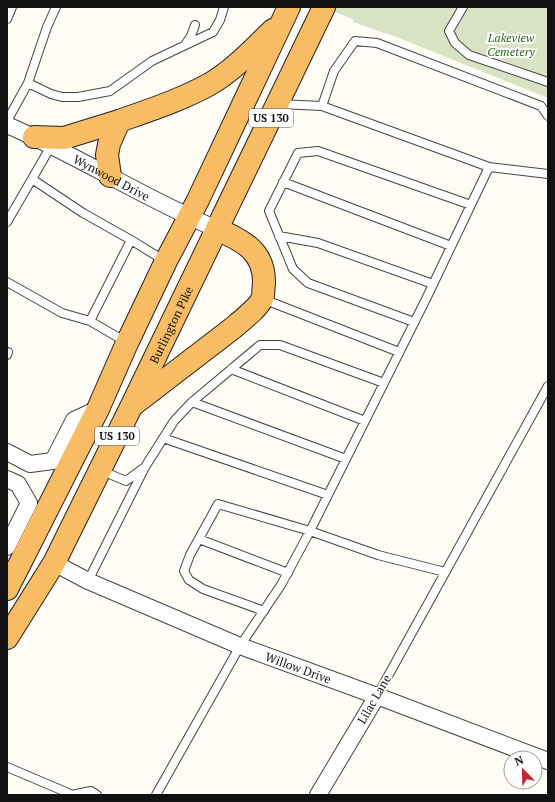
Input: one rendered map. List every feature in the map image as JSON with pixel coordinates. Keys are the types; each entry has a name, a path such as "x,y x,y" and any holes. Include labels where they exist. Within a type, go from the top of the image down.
{"highway":[{"name":"Burlington Pike","path":"7,638 54,563 132,406 324,7"},
{"path":"42,141 64,138 119,121 186,96 211,83 235,66 285,15"},
{"name":"US 130","path":"7,589 98,409 127,343 166,261 189,218 285,15"},
{"path":"110,176 107,155 109,144 119,121"},
{"path":"132,406 233,328 248,315 262,299 264,275 261,262 256,253 231,236 217,229"}],"street":[{"name":"Wynwood Drive","path":"8,125 42,141 189,218 217,229"},
{"path":"7,452 30,464 53,461 74,420 98,409"},
{"path":"7,479 18,484 29,503 7,546"},
{"name":"Willow Drive","path":"54,563 88,581 240,646 548,761"},
{"name":"Lilac Lane","path":"318,795 377,696"}],"lane":[{"path":"7,19 12,7"},
{"path":"8,125 28,83 47,27 56,7"},
{"path":"28,83 51,94 62,97 78,98 110,91 152,61 213,32 220,20 224,7"},
{"path":"463,7 449,31 455,43 469,55 548,82"},
{"path":"184,46 191,36 195,25"},
{"path":"322,106 334,71 355,41 377,43 541,106 548,116"},
{"path":"278,104 322,106 489,167 548,174"},
{"path":"7,222 32,179 42,141"},
{"path":"414,322 308,283 293,269 269,211 283,182 298,153 318,151 471,205"},
{"path":"156,795 240,646 288,573 452,246 489,167"},
{"path":"32,179 83,213 166,261"},
{"path":"283,182 452,246"},
{"path":"279,236 318,243 433,284"},
{"path":"90,321 131,240"},
{"path":"7,282 62,314 90,321 127,343"},
{"path":"262,299 399,352"},
{"path":"88,581 145,467 174,421 192,402 260,346 280,344 384,383"},
{"path":"231,369 365,421"},
{"name":"Lilac Lane","path":"377,696 427,602 548,386"},
{"path":"192,402 346,459"},
{"path":"163,438 328,495"},
{"path":"99,470 126,481 145,467"},
{"path":"264,611 203,588 189,580 184,571 218,504 310,531 378,555 445,572"},
{"path":"199,539 288,573"},
{"path":"7,767 71,795 91,791 97,795"}],"green space":[{"name":"Lakeview Cemetery","path":"324,7 548,7 548,98 399,38 353,22 354,20"}]}
